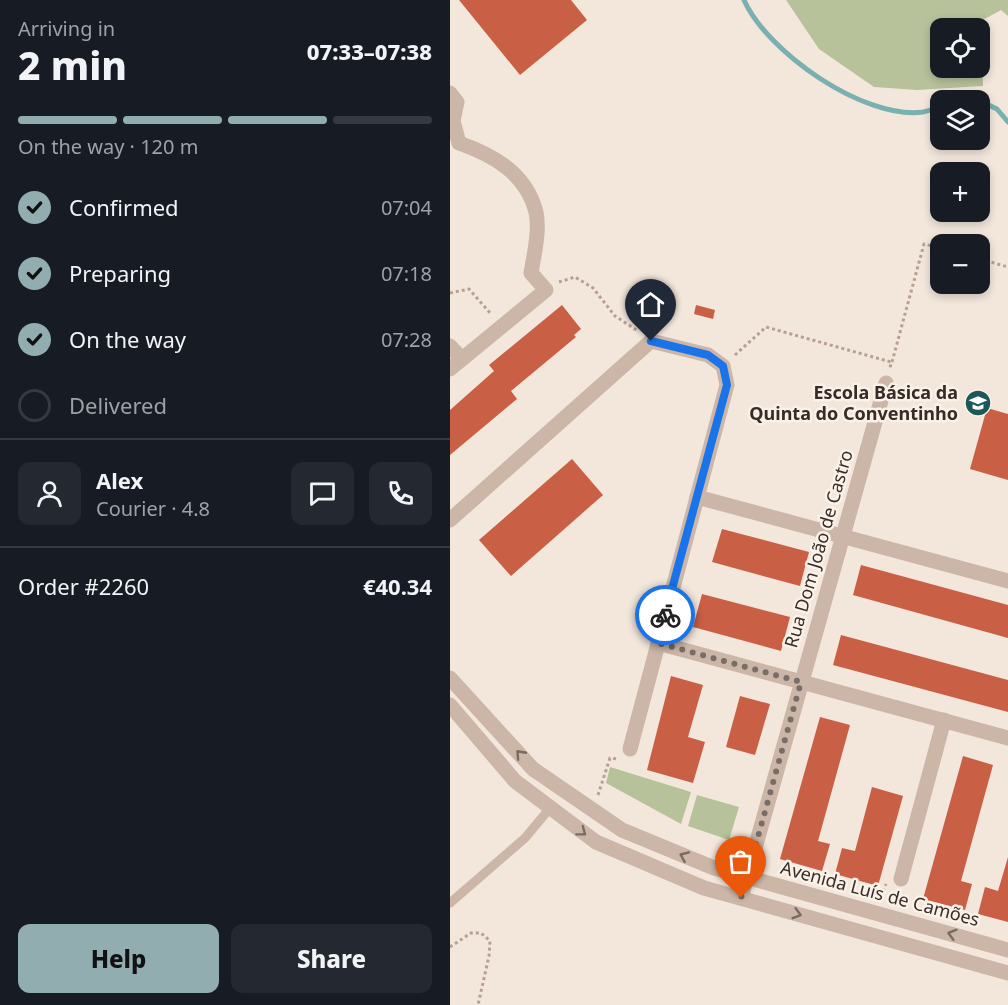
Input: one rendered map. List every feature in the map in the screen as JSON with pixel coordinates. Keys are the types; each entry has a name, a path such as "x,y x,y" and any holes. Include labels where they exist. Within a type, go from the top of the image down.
{"street":[{"path":"450,93 457,102 453,121 454,143 489,154 520,180 536,213 531,273 546,290 456,364 450,346"},
{"path":"450,520 651,341 708,355 723,366 727,385 630,749"},
{"name":"Rua Dom João de Castro","path":"741,898 886,383"},
{"path":"697,497 1008,581"},
{"path":"658,643 1008,738"},
{"name":"Avenida Luís de Camões","path":"450,678 533,769 622,830 714,868 746,878 1008,950"},
{"path":"450,705 515,781 596,842 704,888 1008,973"},
{"path":"901,879 944,720"}],"lane":[{"path":"450,903 525,838 550,808"}],"path":[{"path":"886,383 924,244 930,246"},
{"path":"990,262 1008,267"},
{"path":"546,290 564,278 575,277 593,288 615,316 651,341"},
{"path":"450,293 469,289 502,327"},
{"path":"723,366 766,327 891,362"},
{"path":"594,810 610,758 626,760 630,749"},
{"path":"450,946 471,933 481,933 490,941 478,1005"}],"green space":[{"path":"786,0 1008,0 1008,16 1001,10 986,18 930,18 930,78 983,78 983,86 917,90 874,87 819,49"},
{"path":"610,767 691,792 681,824 606,783"},
{"path":"697,795 739,807 729,840 688,826"}],"building":[{"path":"459,0 571,0 587,20 520,75"},
{"path":"562,305 581,329 574,335 576,337 511,391 517,399 450,455 450,410 494,371 489,365"},
{"path":"696,305 715,310 713,319 694,314"},
{"path":"987,408 1008,414 1008,480 970,469"},
{"path":"572,459 603,495 511,576 479,540"},
{"path":"722,529 809,552 800,586 712,562"},
{"path":"861,565 1008,605 1008,638 853,595"},
{"path":"702,594 790,617 781,651 693,627"},
{"path":"841,635 1008,680 1008,712 833,665"},
{"path":"671,676 703,685 688,737 705,742 693,783 647,770"},
{"path":"740,696 770,704 755,755 726,747"},
{"path":"820,717 850,725 818,841 830,844 822,871 780,859"},
{"path":"963,756 993,765 961,881 972,884 965,910 923,899"},
{"path":"872,787 903,796 878,886 835,874 842,848 855,851"},
{"path":"1008,857 1008,922 978,914 985,887 998,891"}],"waterway":[{"path":"744,0 773,41 795,60 846,94 899,112 930,110"},
{"path":"990,106 997,109 1008,122"}],"way so far":[{"path":"665,615 658,643 801,682 741,898"}],"place":[{"name":"Escola Básica da Quinta do Conventinho","path":"978,403"}],"route":[{"path":"651,341 708,355 723,366 727,385 665,615"}]}
